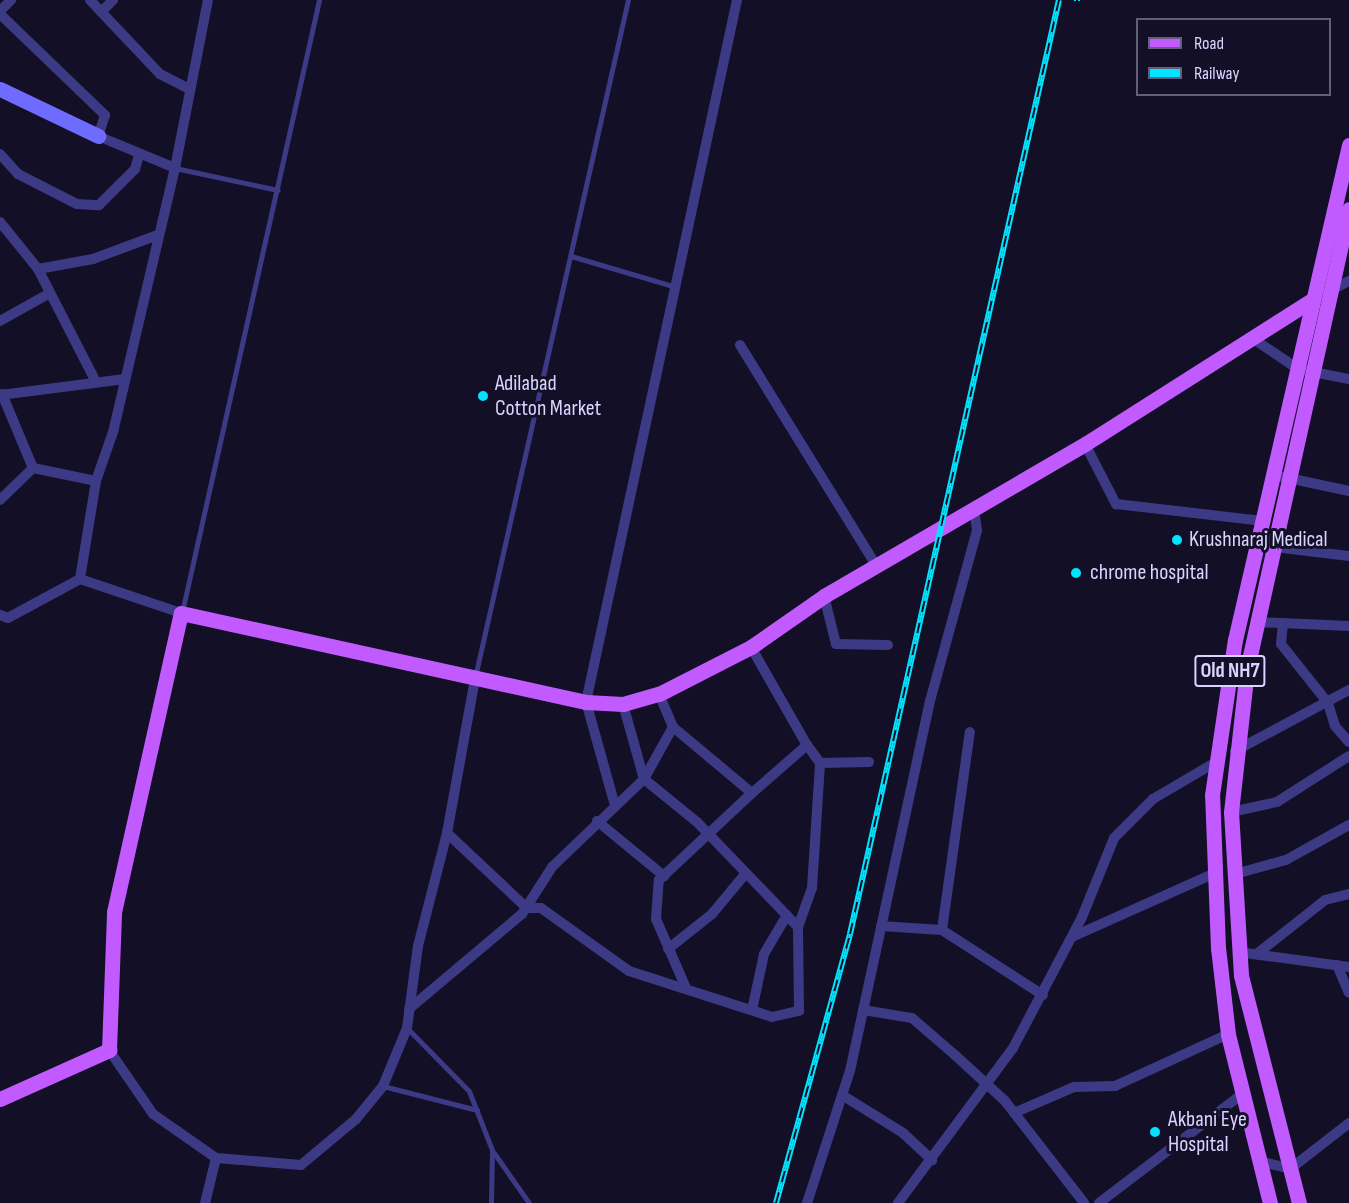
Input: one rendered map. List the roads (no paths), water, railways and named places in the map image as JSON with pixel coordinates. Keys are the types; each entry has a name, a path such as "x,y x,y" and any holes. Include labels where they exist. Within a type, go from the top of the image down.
{"main road":[{"name":"Old NH7","path":"1270,1203 1228,1034 1215,873 1216,762 1235,640 1349,144"},
{"name":"old NH7","path":"1299,1203 1238,952 1231,812 1235,751 1257,622 1316,375 1349,209"},
{"path":"0,1099 109,1050 114,912 181,613 586,702 623,704 659,694 751,647 824,596 1085,444 1312,300"}],"street":[{"path":"11,0 0,13 105,116 98,136"},
{"path":"90,0 160,74 190,89"},
{"path":"101,12 113,0"},
{"path":"80,579 96,481 125,379 175,168 208,0"},
{"path":"614,802 586,702 677,288 737,0"},
{"path":"0,89 98,136 175,168"},
{"path":"0,154 18,174 77,204 99,205 135,169 139,154"},
{"path":"0,222 38,269 95,380"},
{"path":"38,269 93,259 158,236"},
{"path":"1312,300 1349,281"},
{"path":"0,321 50,293"},
{"path":"1252,338 1298,369 1316,375 1349,379"},
{"path":"740,345 876,565"},
{"path":"33,468 1,394 95,380 125,379"},
{"path":"1085,444 1116,504 1264,521"},
{"path":"33,468 96,481"},
{"path":"0,500 33,468"},
{"path":"1274,475 1349,490"},
{"path":"807,1203 842,1095 863,1010 930,701 977,530 974,508"},
{"path":"1274,547 1349,556"},
{"path":"0,615 8,618 80,579 181,613"},
{"path":"824,596 836,644 888,645"},
{"path":"1257,622 1349,626"},
{"path":"1283,624 1281,644 1328,703 1335,726 1349,742"},
{"path":"447,833 527,908 541,908 629,972 686,988 771,1017 799,1011 798,927 812,888 820,763 807,745 751,647"},
{"path":"109,1050 153,1114 216,1158 301,1165 356,1119 383,1086 407,1028 418,946 447,833 475,679"},
{"path":"1235,751 1349,690"},
{"path":"659,694 673,727 752,793"},
{"path":"623,704 644,779 708,834 798,927"},
{"path":"409,1009 527,908 552,867 614,802 644,779 673,727"},
{"path":"942,930 970,732"},
{"path":"686,988 656,919 664,876 807,745"},
{"path":"1231,812 1277,802 1349,756"},
{"path":"820,763 869,762"},
{"path":"898,1203 987,1084 1042,995 1072,937 1114,838 1153,800 1216,762"},
{"path":"597,821 664,876"},
{"path":"1235,874 1286,860 1349,825"},
{"path":"668,949 712,914 746,873"},
{"path":"1072,937 1215,873"},
{"path":"1258,953 1324,900 1349,894"},
{"path":"752,1010 764,954 787,915"},
{"path":"881,926 942,930 1042,995"},
{"path":"1238,952 1349,967"},
{"path":"1337,965 1349,993"},
{"path":"863,1010 912,1018 987,1084 1014,1113 1084,1203"},
{"path":"1014,1113 1074,1087 1115,1086 1228,1034"},
{"path":"1099,1203 1242,1094"},
{"path":"842,1095 903,1133 932,1160"},
{"path":"1259,1161 1290,1169 1349,1123"},
{"path":"206,1203 216,1158"}],"lane":[{"path":"181,613 319,0"},
{"path":"475,679 628,0"},
{"path":"175,168 278,190"},
{"path":"571,256 677,288"},
{"path":"407,1028 453,1069 477,1110 492,1150 529,1203"},
{"path":"383,1086 477,1110"},
{"path":"491,1203 492,1150"}],"railway":[{"path":"776,1203 850,934 1059,0"}],"place":[{"name":"Adilabad Cotton Market","path":"483,396"},
{"name":"Krushnaraj Medical","path":"1177,540"},
{"name":"chrome hospital","path":"1076,573"},
{"name":"Akbani Eye Hospital","path":"1155,1132"}]}
